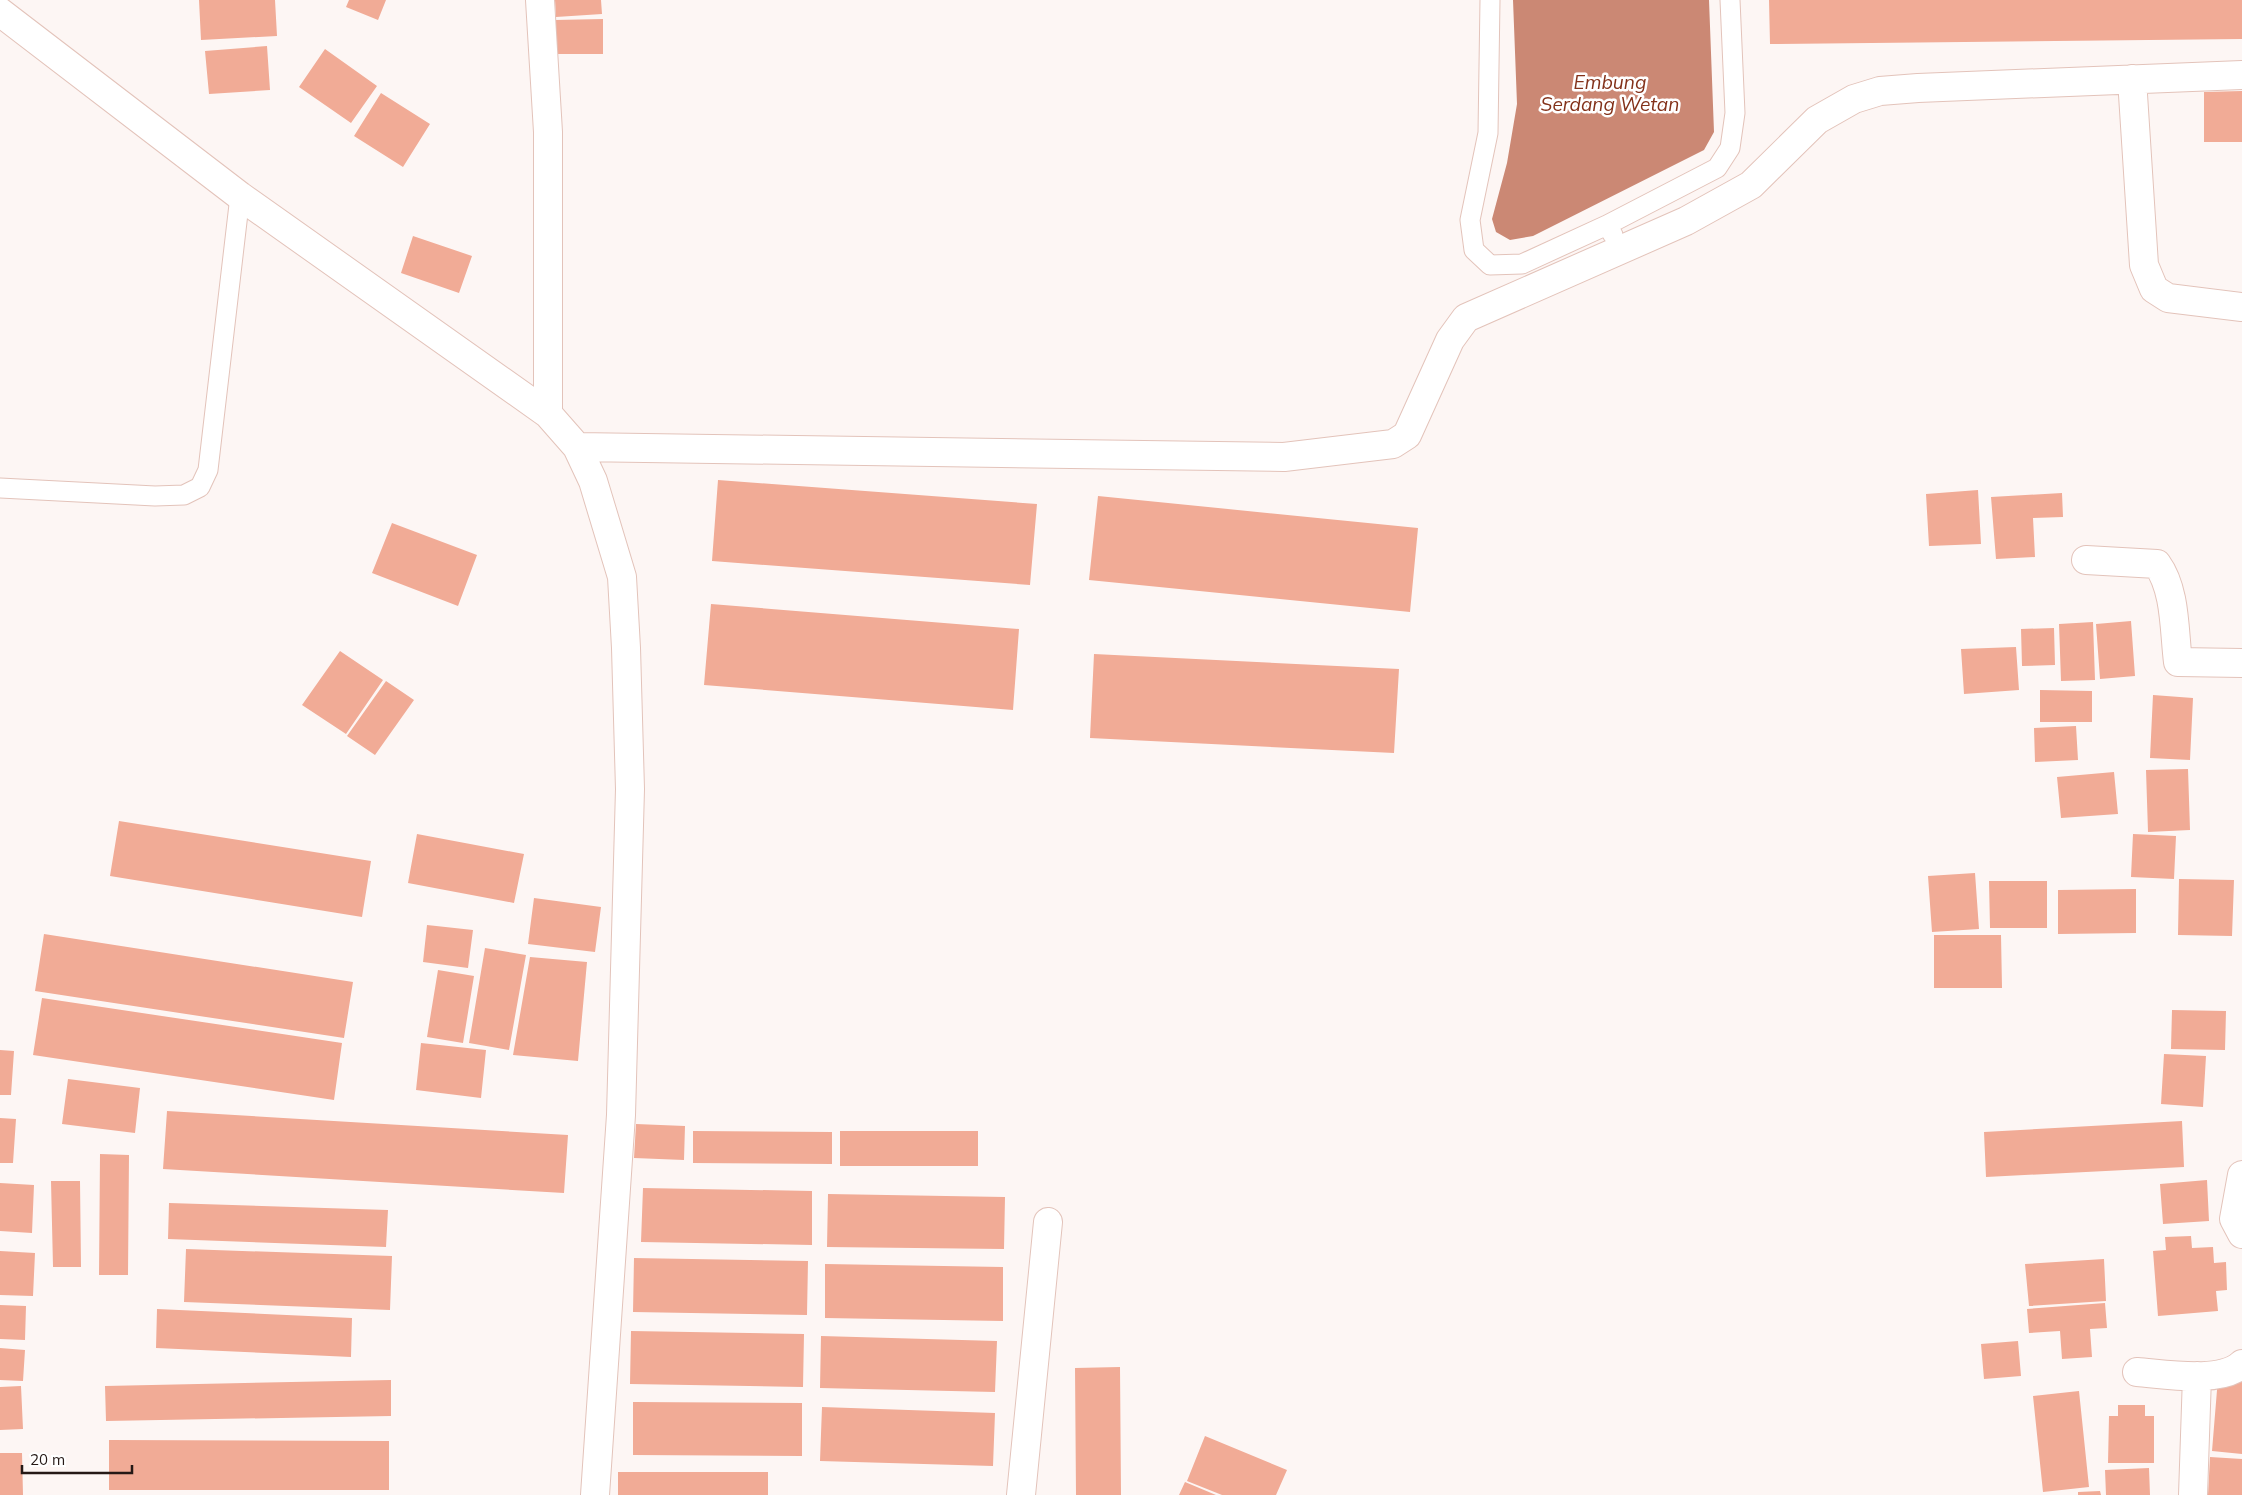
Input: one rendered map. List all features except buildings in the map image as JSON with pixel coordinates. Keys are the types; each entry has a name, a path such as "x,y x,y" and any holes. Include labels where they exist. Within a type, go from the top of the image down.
{"street":[{"path":"540,0 548,132 548,414"},
{"path":"0,12 240,196 548,414 577,447 593,481 622,576 630,789 621,1115 595,1495"},
{"path":"577,447 1284,457 1393,444 1407,435 1450,340 1466,318 1686,220 1750,186 1817,120 1854,99 1880,91 1918,88 2242,75"},
{"path":"2132,79 2144,265 2154,289 2168,298 2242,308"},
{"path":"2086,560 2157,564 2164,573 2169,587 2178,662 2242,664"},
{"path":"2242,1175 2234,1219 2242,1234"},
{"path":"1021,1495 1048,1222"},
{"path":"2138,1372 2197,1376 2234,1372 2242,1364"},
{"path":"2193,1495 2197,1376"}],"lane":[{"path":"1490,0 1488,134 1470,220 1474,250 1490,265 1522,264 1607,225 1717,168 1730,148 1734,113 1730,0"},
{"path":"0,488 155,496 184,495 200,487 208,470 240,196"},
{"path":"1607,225 1620,250"}],"water":[{"name":"Embung Serdang Wetan","path":"1513,0 1709,0 1714,132 1704,150 1533,236 1510,240 1496,232 1492,219 1507,163 1517,104"}]}
